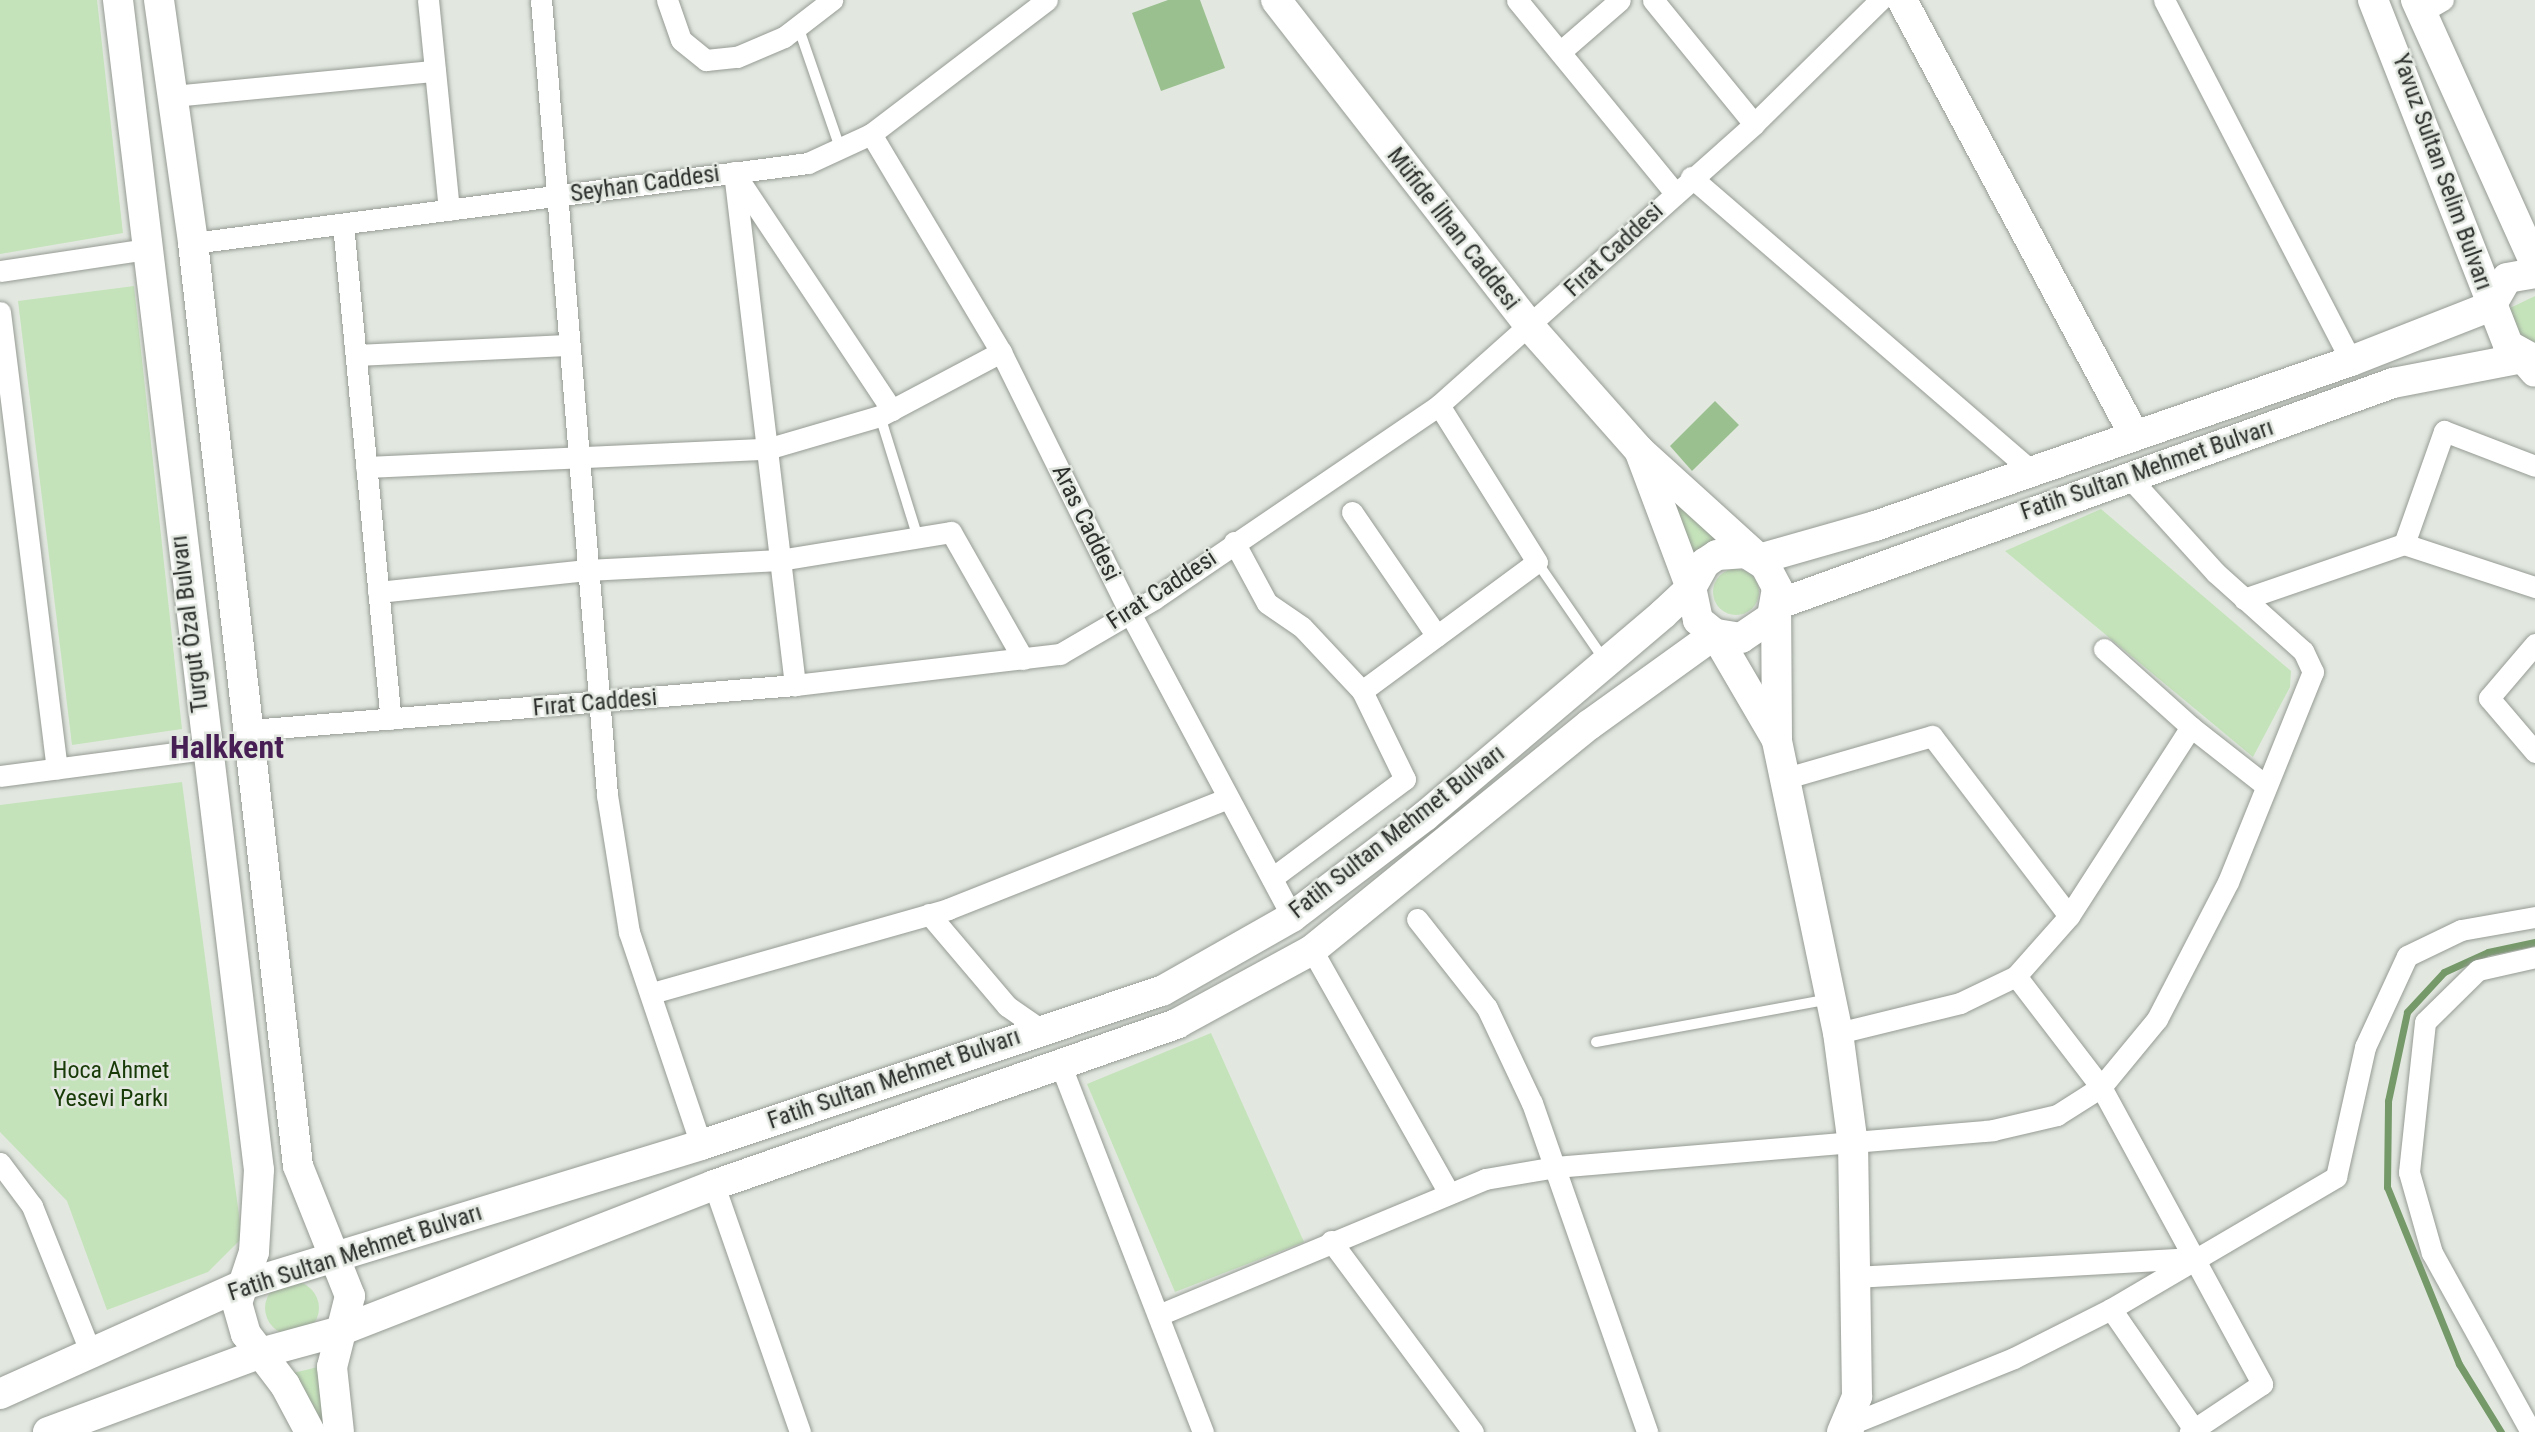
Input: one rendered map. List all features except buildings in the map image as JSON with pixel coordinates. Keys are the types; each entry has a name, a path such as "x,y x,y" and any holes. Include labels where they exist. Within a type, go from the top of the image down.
{"street":[{"name":"Turgut Özal Bulvarı","path":"118,0 205,749 259,1170 254,1252 240,1286"},
{"name":"Turgut Özal Bulvarı","path":"159,0 193,243 251,730 298,1166 331,1259 346,1277 350,1296 337,1332 332,1367 339,1432"},
{"path":"428,0 449,210"},
{"path":"541,0 567,345 599,703 629,932 652,993 701,1145"},
{"path":"667,0 681,40 706,61 737,57 798,26 832,0"},
{"name":"Seyhan Caddesi","path":"193,243 808,163 871,134 1047,0"},
{"name":"Müfide İlhan Caddesi","path":"1276,0 1531,328 1639,450"},
{"path":"1517,0 1675,193"},
{"path":"1560,52 1620,0"},
{"path":"1653,0 1754,124"},
{"name":"Fırat Caddesi","path":"251,730 795,685 1060,654 1130,613 1439,405 1531,328 1691,177 1754,124 1880,0"},
{"path":"1902,0 2135,436"},
{"path":"2164,0 2351,361"},
{"name":"Yavuz Sultan Selim Bulvarı","path":"2373,0 2403,64 2491,306 2525,359"},
{"name":"Yavuz Sultan Selim Bulvarı","path":"2427,4 2535,263"},
{"path":"173,96 435,71"},
{"name":"Aras Caddesi","path":"871,134 1001,352 1130,613 1292,917"},
{"path":"734,172 886,413"},
{"path":"734,172 795,685"},
{"path":"1691,177 2032,471"},
{"path":"2506,190 2535,206"},
{"path":"343,224 391,719"},
{"path":"0,271 147,249"},
{"path":"2491,306 2507,278 2535,273"},
{"name":"Fatih Sultan Mehmet Bulvarı","path":"1759,559 2135,436 2351,361 2491,306"},
{"path":"0,312 57,768"},
{"path":"356,355 567,345"},
{"path":"366,467 577,455 767,449 886,413 1001,352"},
{"name":"Fatih Sultan Mehmet Bulvarı","path":"1776,605 2393,383 2525,359"},
{"path":"1362,691 1537,562 1439,405"},
{"path":"2404,544 2444,430 2535,466"},
{"path":"1639,450 1759,559 1775,579 1777,740 1838,1033 1853,1145 1857,1396 1848,1430"},
{"path":"1639,450 1691,588 1693,610 1715,634 1777,740"},
{"path":"1161,1314 1485,1179 1555,1167 1853,1145 2035,1123 2101,1087 2157,1019 2228,882 2313,672 2302,651 2244,599 2129,477"},
{"path":"1352,512 1437,635"},
{"path":"378,592 587,570 780,560 951,532 1023,659"},
{"path":"1234,542 1268,603 1302,627 1362,691 1405,779 1272,878"},
{"path":"2244,599 2404,544 2535,587"},
{"path":"1691,588 1717,555 1745,553 1759,559"},
{"name":"Fatih Sultan Mehmet Bulvarı","path":"0,1394 92,1356 240,1286 701,1145 1040,1029 1162,991 1292,917 1425,816 1691,588"},
{"path":"1715,634 1753,634 1776,605"},
{"name":"Fatih Sultan Mehmet Bulvarı","path":"48,1432 264,1352 337,1332 714,1185 1178,1023 1312,950 1589,725 1715,634"},
{"path":"2535,644 2489,698 2535,752"},
{"path":"2104,649 2191,727 2265,785"},
{"path":"1838,1033 1960,1003 2016,976 2069,916 2191,727"},
{"path":"1783,779 1931,736 2069,916"},
{"path":"0,776 205,749"},
{"path":"652,993 929,914 1228,798"},
{"path":"929,914 1007,1006 1040,1029"},
{"path":"1848,1430 2014,1358 2111,1309 2336,1177 2365,1047 2407,956 2462,930 2535,917"},
{"path":"1417,919 1487,1008 1555,1167 1647,1432"},
{"path":"1312,950 1449,1193"},
{"path":"2531,1432 2432,1253 2409,1172 2425,1022 2478,970 2535,957"},
{"path":"2016,976 2101,1087 2198,1258 2262,1384 2194,1431 2111,1309"},
{"path":"1061,1066 1161,1314 1203,1432"},
{"path":"2,1170 32,1206 92,1356"},
{"path":"714,1185 800,1432"},
{"path":"1331,1241 1473,1432"},
{"path":"1856,1277 2198,1258"},
{"path":"240,1286 239,1319 264,1352 310,1432"}],"lane":[{"path":"798,26 839,149"},
{"path":"886,413 918,538"},
{"path":"1537,562 1606,662"},
{"path":"1596,1042 1831,999"}],"green space":[{"path":"0,0 97,0 123,233 0,254"},
{"path":"134,286 182,729 72,745 18,301"},
{"path":"2535,296 2535,345 2525,345 2508,309"},
{"path":"1659,477 1719,543 1696,559"},
{"path":"2101,509 2291,671 2290,687 2253,757 2005,551"},
{"path":"1736,569 1752,576 1759,592 1752,608 1736,615 1720,608 1713,592 1720,576"},
{"name":"Hoca Ahmet Yesevi Parkı","path":"182,782 242,1238 208,1272 107,1310 67,1201 0,1132 0,805"},
{"path":"1211,1033 1304,1242 1175,1292 1087,1084"},
{"path":"292,1281 311,1289 319,1308 311,1327 292,1335 273,1327 265,1308 273,1289"},
{"path":"318,1367 324,1432 293,1373"}],"waterway":[{"path":"2501,1432 2459,1364 2387,1187 2388,1101 2407,1012 2444,972 2488,952 2535,942"}],"district":[{"name":"Halkkent","path":"227,747"}]}
